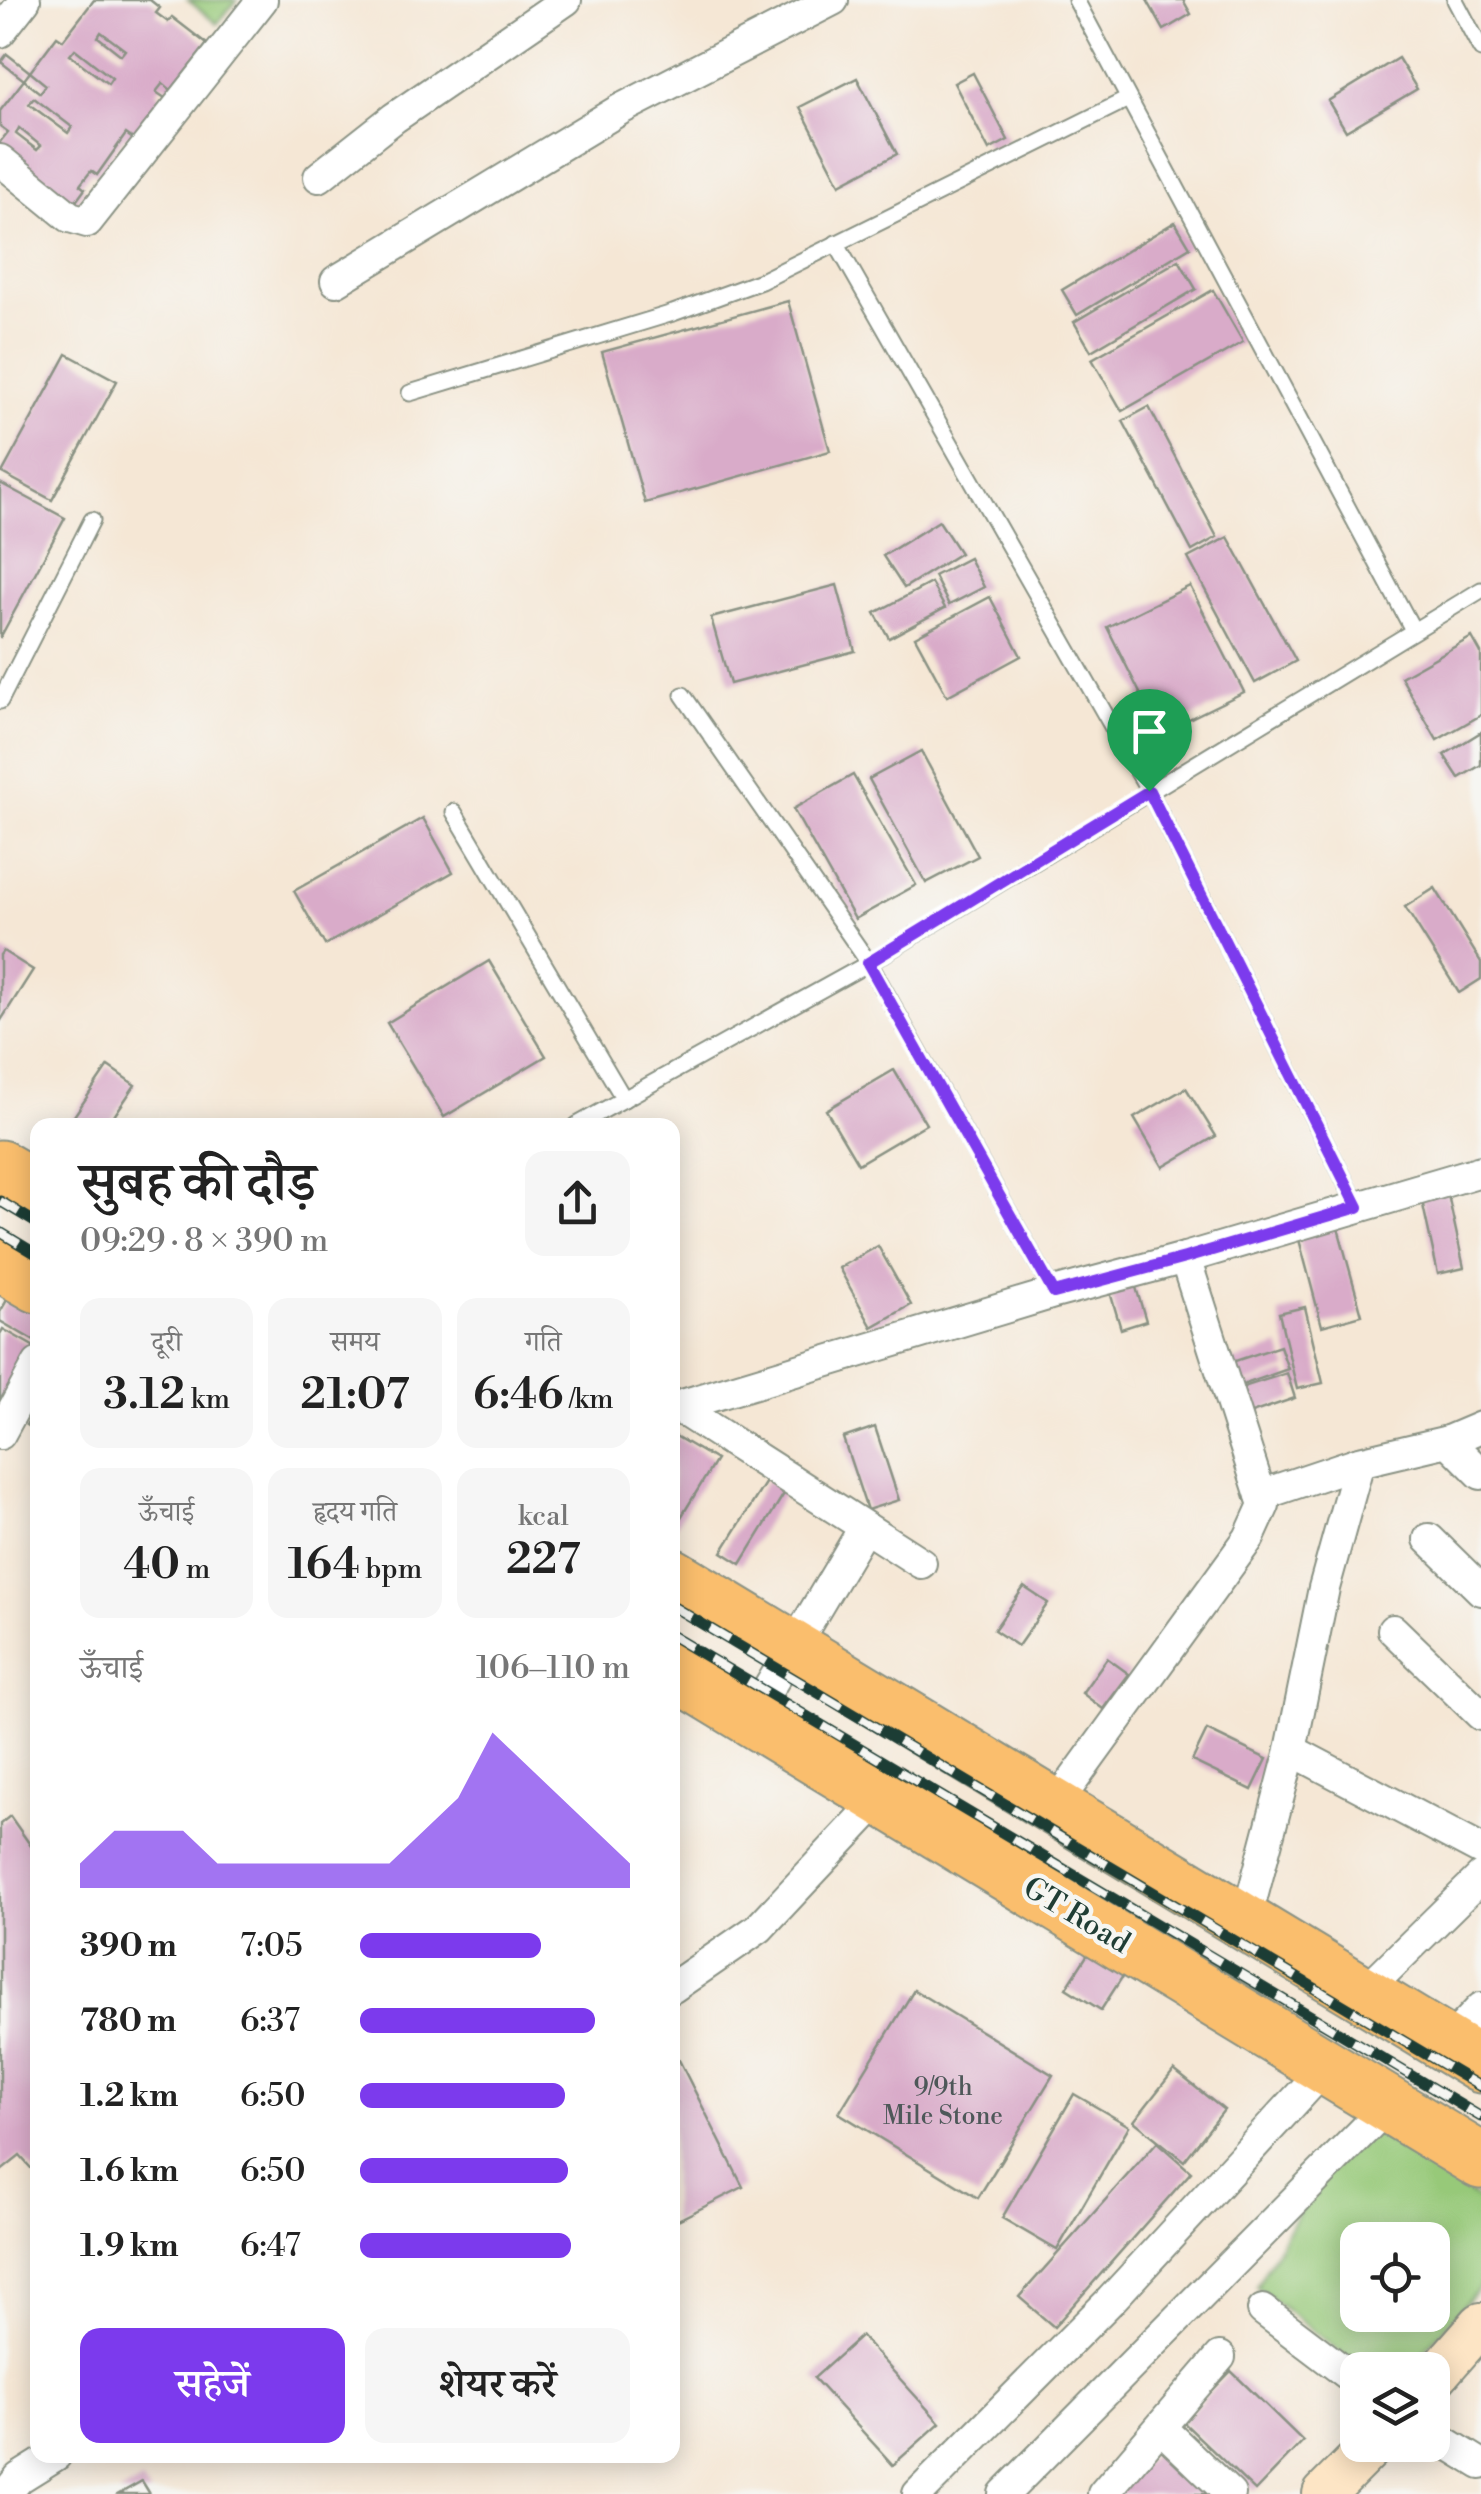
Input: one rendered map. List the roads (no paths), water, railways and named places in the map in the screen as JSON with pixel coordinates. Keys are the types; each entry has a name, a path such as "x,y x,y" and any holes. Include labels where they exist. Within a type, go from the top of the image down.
{"highway":[{"path":"0,1168 30,1185"},
{"path":"0,1263 30,1280"},
{"path":"680,1581 1362,1994 1470,2039"},
{"name":"GT Road","path":"680,1675 1481,2161"}],"street":[{"path":"0,32 25,0"},
{"path":"0,160 70,218 87,222 262,0"},
{"path":"319,177 394,118 566,0"},
{"path":"336,281 621,109 833,0"},
{"path":"680,1405 1481,1170"},
{"path":"1052,1808 1250,1538 1264,1505 1185,1258"},
{"path":"0,1434 30,1379"},
{"path":"680,1411 922,1562"},
{"path":"1261,1494 1481,1428"},
{"path":"1448,1441 1481,1474"},
{"path":"1245,1924 1291,1750 1324,1588 1359,1462"},
{"path":"751,1718 864,1528"},
{"path":"1429,1540 1481,1590"},
{"path":"1393,1630 1481,1715"},
{"path":"1291,1750 1481,1850"},
{"path":"680,1982 759,1928 882,1798"},
{"path":"1362,1994 1481,1877"},
{"path":"918,2494 1111,2300 1328,2066"},
{"path":"1004,2494 1390,2104"},
{"path":"1263,2310 1340,2368"},
{"path":"1450,2359 1481,2324"},
{"path":"1103,2494 1220,2357"},
{"path":"1160,2428 1230,2494"},
{"path":"1450,2445 1481,2464"},
{"path":"1324,2494 1356,2462"},
{"path":"6,2494 19,2478 43,2463"}],"lane":[{"path":"1076,0 1413,630"},
{"path":"1456,0 1481,49"},
{"path":"410,393 713,300 761,281 1128,98"},
{"path":"836,243 1149,791 1358,1207"},
{"path":"0,701 92,520"},
{"path":"590,1118 868,963 1481,590"},
{"path":"684,694 868,963 1054,1293"},
{"path":"454,812 624,1099"}],"railway":[{"path":"0,1201 30,1219"},
{"path":"0,1232 30,1250"},
{"path":"680,1611 1481,2087"},
{"path":"680,1641 1481,2117"}]}
